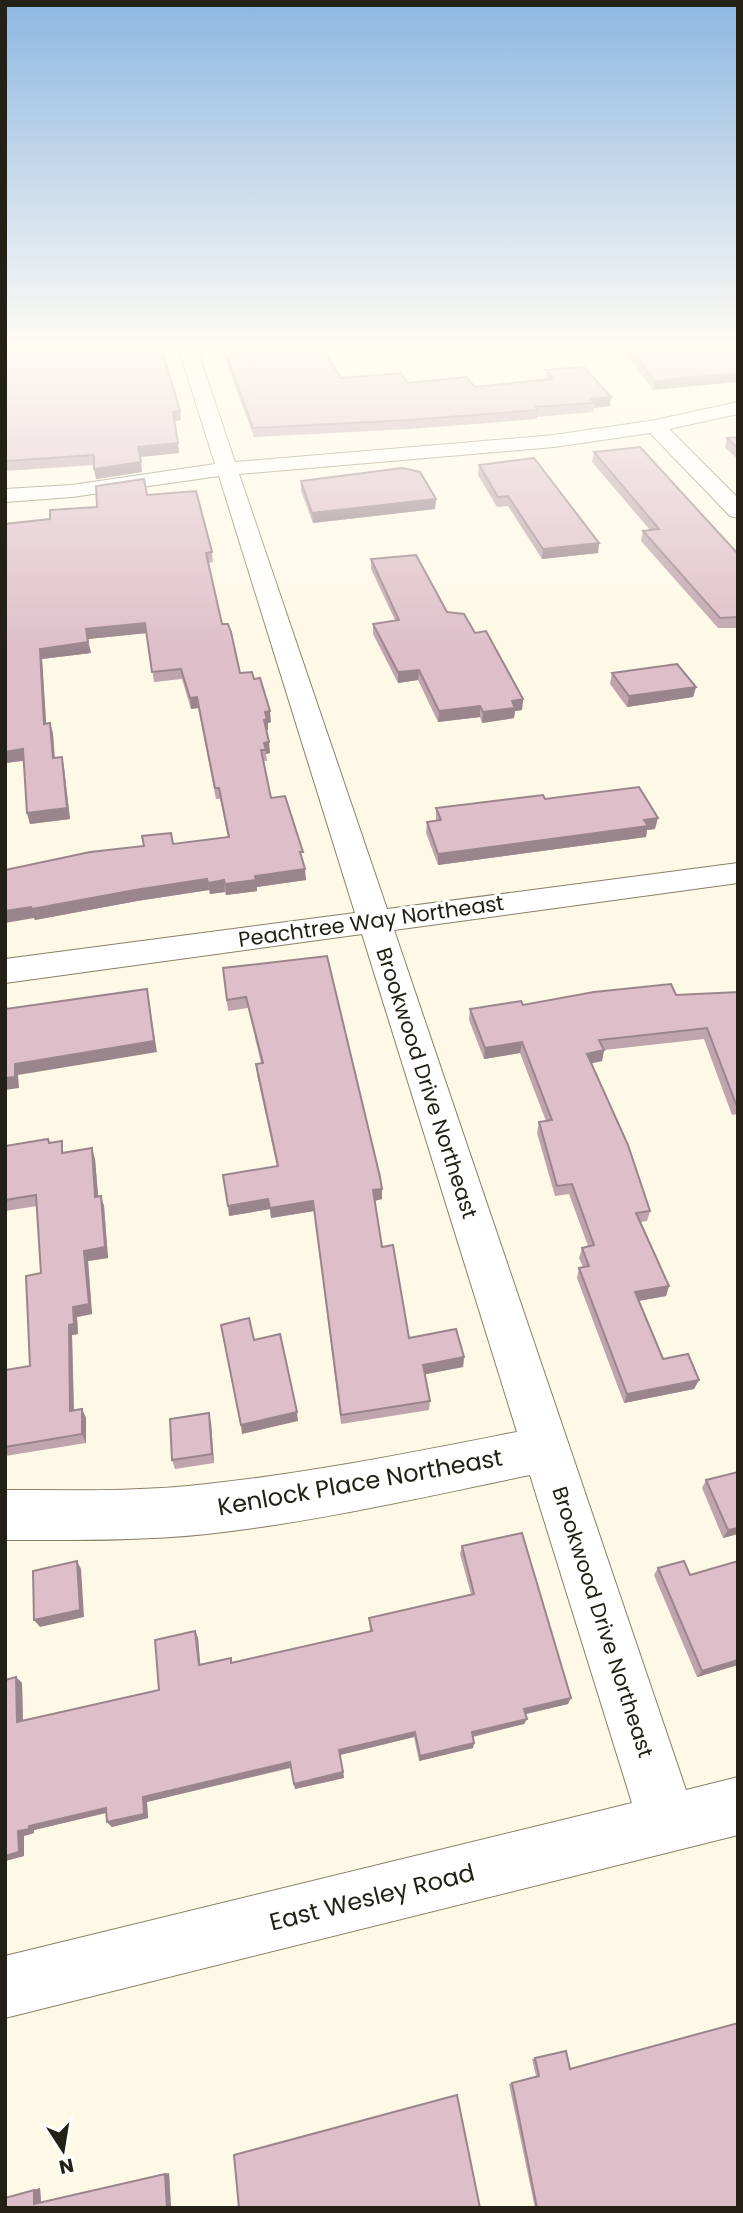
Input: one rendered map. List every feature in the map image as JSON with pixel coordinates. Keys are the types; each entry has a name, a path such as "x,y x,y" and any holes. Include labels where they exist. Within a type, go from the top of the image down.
{"street":[{"name":"Brookwood Drive Northeast","path":"220,446 668,1824"},
{"path":"5,496 72,491 227,469 492,446"},
{"path":"677,446 738,512"},
{"name":"Peachtree Way Northeast","path":"5,971 738,873"},
{"name":"Kenlock Place Northeast","path":"5,1515 88,1516 204,1509 306,1496 547,1449"},
{"name":"East Wesley Road","path":"5,1987 738,1806"}],"building":[{"path":"5,446 145,446 138,447 141,462 94,469 94,455 5,461"},
{"path":"640,447 738,554 738,617 720,618 643,531 659,529 594,452"},
{"path":"534,458 599,543 543,549 508,496 498,497 479,465"},
{"path":"402,468 420,472 436,499 312,513 301,481"},
{"path":"144,479 147,495 196,491 212,552 206,553 222,624 228,624 231,632 240,673 252,672 254,679 260,678 270,711 265,712 267,719 264,720 269,742 264,743 266,750 261,750 271,798 285,796 303,852 300,852 305,869 255,876 256,880 225,884 224,880 208,883 207,879 32,909 5,911 5,870 90,852 144,846 142,836 171,833 173,844 229,837 219,788 215,788 197,697 190,698 181,669 152,672 145,623 86,629 88,642 40,649 44,724 50,723 53,758 62,757 67,808 27,813 23,749 5,752 5,524 50,519 50,510 97,507 96,486"},
{"path":"416,555 447,612 464,614 475,633 486,631 523,699 512,701 515,708 483,712 480,706 439,711 419,670 398,672 373,624 399,620 371,559"},
{"path":"677,664 696,687 629,696 612,673"},
{"path":"639,787 658,818 644,820 648,826 438,854 427,822 441,820 436,808 543,795 545,799"},
{"path":"327,956 380,1177 382,1189 373,1190 382,1247 393,1245 409,1338 456,1329 464,1357 423,1365 430,1401 341,1415 313,1201 270,1208 268,1199 228,1206 223,1175 278,1166 256,1064 263,1063 246,997 227,1000 223,968"},
{"path":"671,984 676,995 738,992 738,1104 707,1028 599,1040 604,1050 587,1054 628,1145 650,1211 636,1213 669,1286 635,1292 663,1359 688,1354 699,1380 627,1394 579,1268 589,1266 582,1248 594,1245 572,1184 557,1186 539,1122 552,1120 522,1042 485,1048 470,1009 521,1001 523,1005 594,992"},
{"path":"147,989 154,1041 15,1064 15,1077 5,1078 5,1009"},
{"path":"48,1139 49,1143 62,1141 62,1153 92,1148 95,1197 101,1196 105,1247 84,1251 89,1304 73,1307 74,1324 69,1325 70,1411 82,1409 82,1434 5,1447 5,1370 30,1366 26,1276 41,1273 36,1195 5,1200 5,1146"},
{"path":"249,1318 254,1340 280,1334 297,1412 241,1425 221,1325"},
{"path":"209,1413 212,1454 172,1460 170,1419"},
{"path":"738,1472 738,1528 728,1530 706,1480"},
{"path":"522,1533 571,1698 524,1709 527,1719 472,1732 474,1743 420,1756 415,1732 339,1750 343,1772 294,1784 290,1762 143,1797 144,1814 107,1822 106,1808 29,1826 29,1829 18,1831 19,1852 5,1856 5,1680 16,1677 17,1722 159,1690 155,1640 195,1631 199,1665 231,1658 231,1663 372,1631 369,1618 474,1594 462,1546"},
{"path":"77,1561 80,1610 34,1620 33,1571"},
{"path":"684,1561 690,1575 738,1561 738,1660 702,1671 658,1568"},
{"path":"738,2023 738,2208 537,2208 512,2083 539,2076 535,2058 566,2051 570,2069"},
{"path":"457,2095 480,2208 239,2208 234,2155"},
{"path":"165,2174 167,2208 5,2208 5,2198 34,2190 34,2204"}]}
